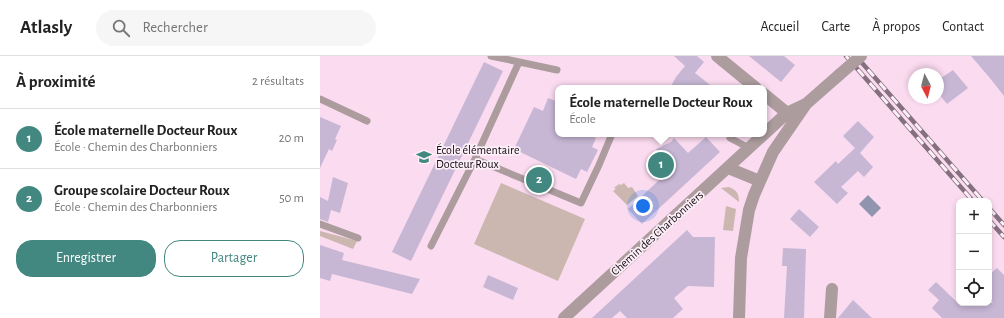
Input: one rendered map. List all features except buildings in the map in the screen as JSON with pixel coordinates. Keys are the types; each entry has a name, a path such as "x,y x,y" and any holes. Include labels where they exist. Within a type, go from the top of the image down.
{"street":[{"path":"717,56 752,85"},
{"path":"739,318 741,258 749,210 773,152 806,104 861,56"},
{"path":"767,96 787,113"},
{"name":"Chemin des Charbonniers","path":"767,131 787,113 806,104"},
{"name":"Chemin des Charbonniers","path":"564,318 761,137"},
{"path":"728,168 760,181"},
{"path":"830,318 832,289"}],"lane":[{"path":"490,56 557,70"},
{"path":"431,246 475,159 520,62"},
{"path":"320,99 367,121"},
{"path":"475,159 581,203 611,137"},
{"path":"730,138 749,148"},
{"path":"320,224 358,238"}],"shaded area":[{"path":"501,183 585,219 558,281 474,244"},
{"path":"624,183 628,188 632,187 638,196 627,205 613,191 619,184 621,185"},
{"path":"729,187 734,189 737,193 739,202 721,188"},
{"path":"726,206 736,209 733,231 723,230"},
{"path":"320,231 357,241 353,249 320,236"}],"water":[{"path":"868,195 881,208 872,217 859,204"}],"railway":[{"path":"846,56 970,198"},
{"path":"856,56 980,198"},
{"path":"992,211 1004,225"},
{"path":"992,223 1004,237"}],"place":[{"name":"École élémentaire Docteur Roux","path":"424,157"},
{"name":"École maternelle Docteur Roux","path":"661,165"},
{"name":"Groupe scolaire Docteur Roux","path":"539,180"}]}
